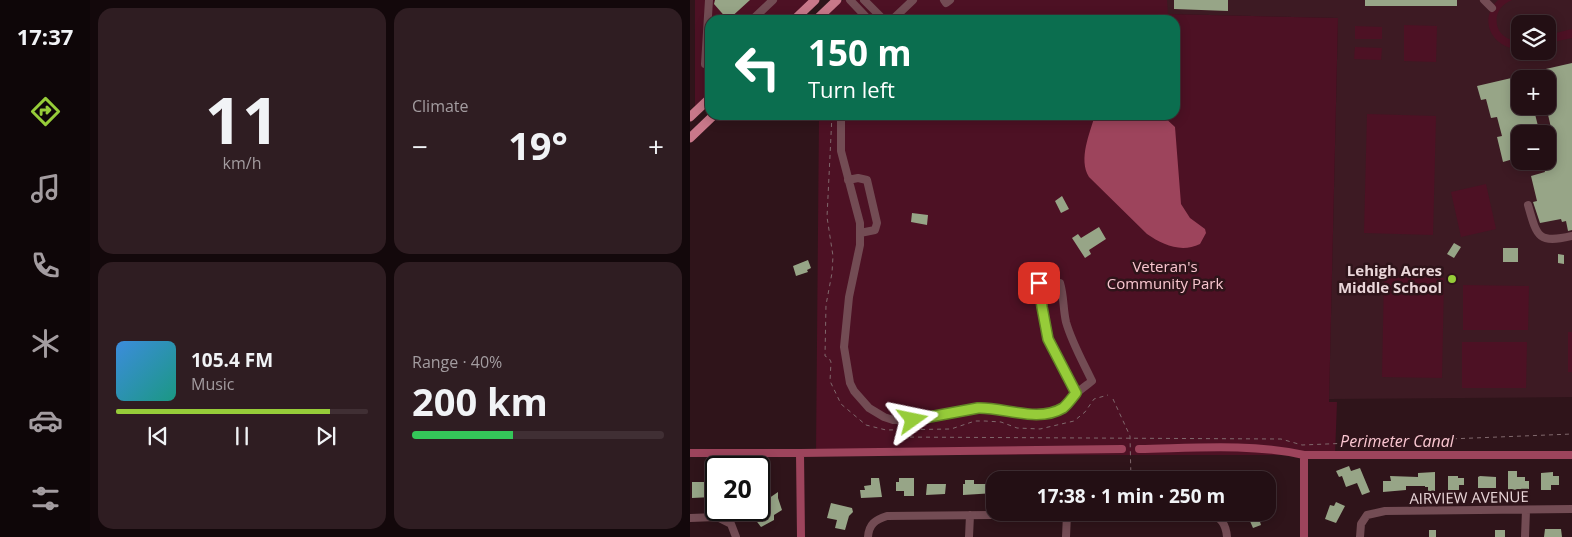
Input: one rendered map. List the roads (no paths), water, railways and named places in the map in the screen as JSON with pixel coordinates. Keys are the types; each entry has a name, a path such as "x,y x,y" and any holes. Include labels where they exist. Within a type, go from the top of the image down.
{"main road":[{"path":"799,15 815,0"},
{"path":"821,15 837,0"},
{"path":"690,117 705,103"},
{"path":"690,138 709,120"}],"street":[{"path":"709,0 709,15"},
{"path":"757,15 773,0"},
{"path":"850,0 864,15"},
{"path":"864,0 879,15"},
{"path":"897,15 913,0"},
{"path":"944,0 946,3 950,0"},
{"path":"1484,0 1492,8"},
{"path":"841,120 841,151 858,214 860,232 858,261 849,297 844,347 850,383 854,391 869,408 884,417 903,421 978,408 1029,414 1046,414 1063,408 1076,393 1092,381 1076,350 1066,321 1060,283 1039,283 1042,307 1048,339 1076,393"},
{"path":"848,180 858,178 867,180 877,223 875,230 860,232"},
{"path":"1528,205 1535,228 1543,238 1551,240 1572,236"},
{"name":"AIRVIEW AVENUE","path":"1360,537 1361,524 1367,515 1386,511 1572,509"},
{"path":"1525,537 1526,510"},
{"path":"969,537 970,515"},
{"path":"868,537 872,524 878,519 887,516 986,515"},
{"path":"690,518 717,517 732,524 736,537"},
{"path":"1066,537 1067,521"},
{"path":"1222,521 1228,537"}],"waterway":[{"path":"1139,449 1243,448 1284,451 1304,455"},
{"path":"800,453 1122,449"},
{"path":"690,453 800,453 801,537"},
{"name":"Perimeter Canal","path":"1304,537 1304,455 1572,455"}],"place":[{"name":"Lehigh Acres Middle School","path":"1452,279"}],"park label":[{"name":"Veteran's Community Park","path":"1165,274"}]}
